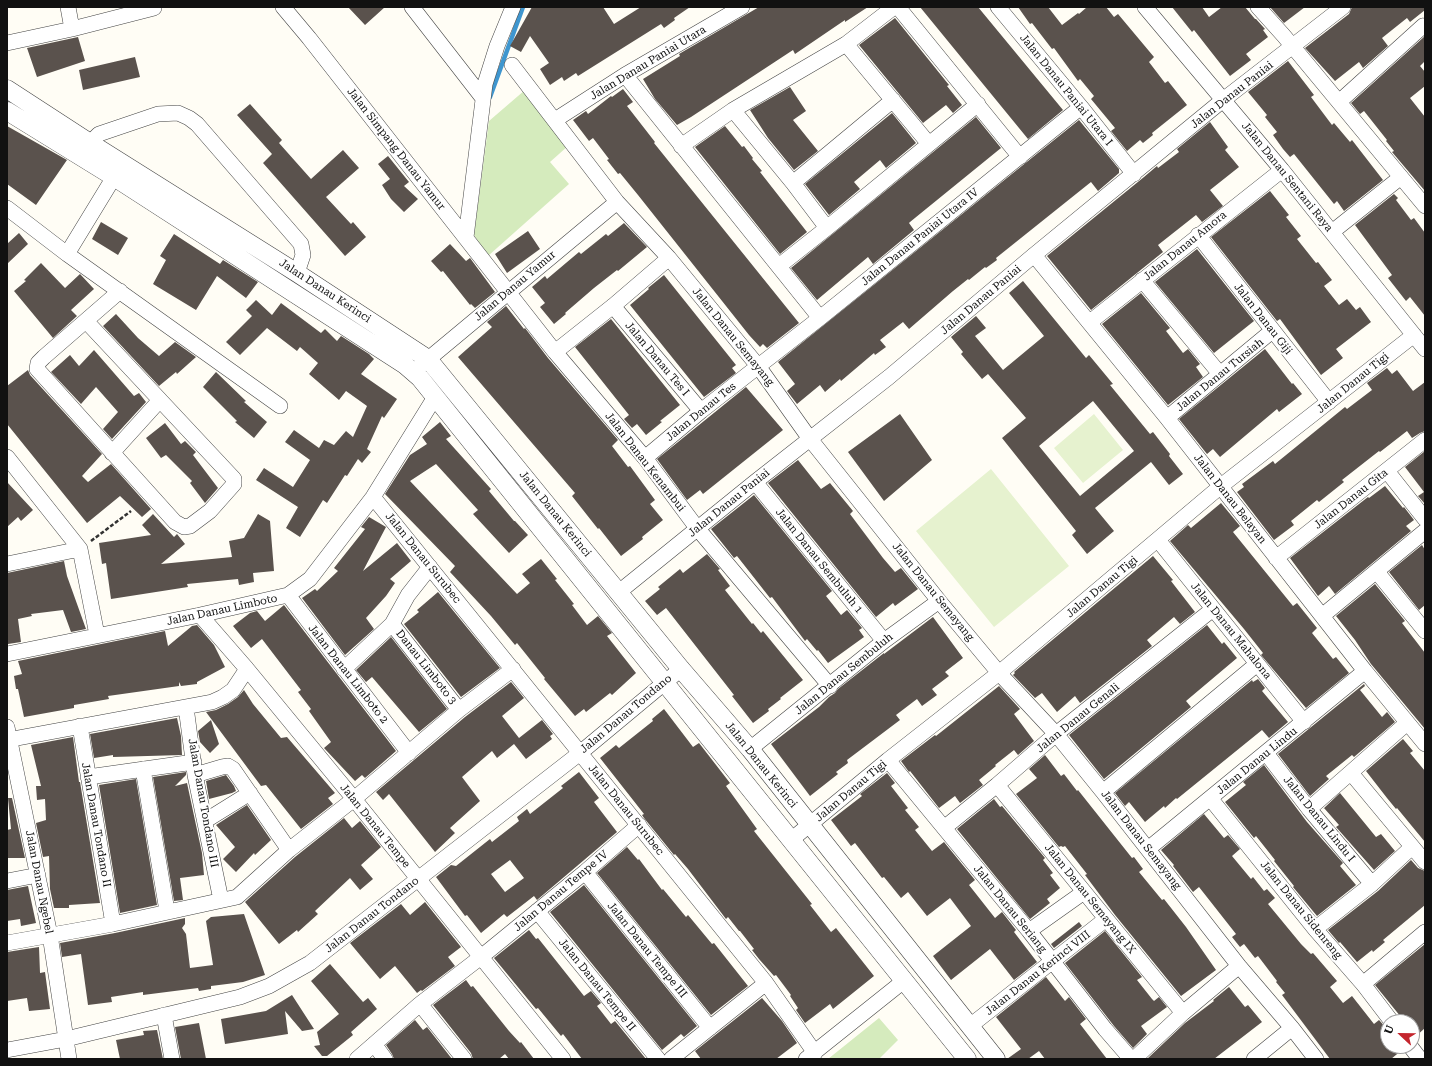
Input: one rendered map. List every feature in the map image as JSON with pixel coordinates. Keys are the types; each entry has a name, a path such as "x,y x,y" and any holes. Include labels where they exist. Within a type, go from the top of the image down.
{"street":[{"path":"68,7 72,29"},
{"name":"Jalan Simpang Danau Yamur","path":"283,7 508,292"},
{"path":"412,7 482,97"},
{"path":"466,237 482,97 497,46 513,7"},
{"name":"Jalan Danau Paniai Utara","path":"555,120 625,75 742,7"},
{"path":"681,146 734,110 846,44 894,7"},
{"path":"898,7 1020,157"},
{"name":"Jalan Danau Paniai Utara I","path":"998,7 1081,107 1134,174"},
{"name":"Jalan Danau Sentani Raya","path":"1146,7 1282,170 1425,349"},
{"path":"1258,7 1425,206"},
{"name":"Jalan Danau Paniai","path":"619,592 697,528 889,377 1034,255 1223,100 1343,7"},
{"path":"7,43 72,29 154,8"},
{"path":"1339,102 1423,26 1425,27"},
{"path":"846,44 929,144"},
{"name":"Jalan Danau Semayang","path":"512,65 617,202 669,258 758,366 810,439 940,601 999,673 1056,734 1239,966 1292,1028 1316,1059"},
{"path":"625,75 820,318"},
{"name":"Jalan Danau Kerinci","path":"7,89 85,150 114,177 420,378 967,1059"},
{"path":"793,183 893,100"},
{"path":"779,266 978,104"},
{"name":"Jalan Danau Paniai Utara IV","path":"758,366 820,318 1081,107"},
{"path":"734,110 827,228"},
{"name":"Jalan Danau Kerinci","path":"7,111 85,150 297,273 428,359 681,669 750,749 996,1059"},
{"path":"85,150 99,134 158,114 178,113 189,118 197,124 301,244 303,255 297,273"},
{"name":"Jalan Danau Amora","path":"1090,322 1282,170"},
{"path":"67,254 114,177"},
{"path":"1332,232 1401,177"},
{"name":"Jalan Danau Yamur","path":"413,372 617,202"},
{"path":"7,208 67,254 280,406"},
{"name":"Jalan Danau Giji","path":"1198,235 1329,402"},
{"name":"Jalan Danau Belayan","path":"1034,255 1167,418 1365,672 1425,744"},
{"path":"555,352 613,306 669,258"},
{"path":"1142,280 1220,374"},
{"path":"86,321 234,479 234,484 210,511 190,526 184,527 175,522 37,368 38,363 120,291"},
{"name":"Jalan Danau Kenambui","path":"508,292 555,352 645,458 697,528 830,686"},
{"name":"Jalan Danau Tes I","path":"613,306 701,411"},
{"name":"Jalan Danau Tursiah","path":"1167,418 1272,331"},
{"name":"Jalan Danau Tigi","path":"791,840 888,760 999,673 1221,486 1414,335"},
{"name":"Jalan Danau Tes","path":"645,458 758,366"},
{"name":"Jalan Danau Limboto","path":"7,654 200,615 288,595 310,579 373,497 435,397"},
{"path":"112,453 160,400"},
{"name":"Jalan Danau Gita","path":"1276,558 1425,440"},
{"path":"7,457 80,549 97,635"},
{"path":"1387,471 1425,519"},
{"name":"Jalan Danau Sembuluh 1","path":"755,482 884,641"},
{"name":"Jalan Danau Surubec","path":"373,497 766,983 810,1056"},
{"path":"1322,616 1425,531"},
{"name":"Jalan Danau Mahalona","path":"1158,540 1304,722"},
{"path":"7,564 80,549"},
{"path":"344,669 392,624 408,595 430,567"},
{"path":"1376,572 1425,631"},
{"name":"Jalan Danau Limboto 2","path":"288,595 409,753"},
{"name":"Jalan Danau Sembuluh","path":"750,749 884,641 940,601"},
{"name":"Jalan Danau Genali","path":"944,828 998,785 1056,734 1212,609"},
{"name":"Jalan Danau Tempe","path":"200,615 354,799 563,1059"},
{"name":"Danau Limboto 3","path":"392,624 459,710"},
{"path":"1103,792 1257,664"},
{"path":"7,943 113,924 167,911 237,897 289,850 354,799 459,710 513,669"},
{"name":"Jalan Danau Tondano","path":"7,1050 66,1039 240,997 269,986 310,963 580,753 681,669"},
{"path":"8,735 80,726 212,702 233,690 247,670"},
{"name":"Jalan Danau Lindu","path":"1148,849 1365,672"},
{"name":"Jalan Danau Tondano III","path":"186,707 195,769 221,900"},
{"path":"1309,809 1407,723"},
{"name":"Jalan Danau Tondano II","path":"80,726 113,924"},
{"name":"Jalan Danau Ngebel","path":"8,735 50,935 69,1059"},
{"name":"Jalan Danau Lindu I","path":"1266,753 1309,809 1372,884"},
{"name":"Jalan Danau Seriang","path":"888,760 1131,1059"},
{"path":"88,777 143,769 195,769 228,766 233,769 289,850"},
{"path":"143,769 167,911"},
{"path":"1351,773 1425,862"},
{"name":"Jalan Danau Semayang IX","path":"998,785 1183,1013"},
{"path":"205,820 250,793"},
{"name":"Jalan Danau Sidenreng","path":"1210,798 1315,929 1363,984 1386,1014"},
{"name":"Jalan Danau Tempe IV","path":"357,1059 420,1004 481,957 585,872 639,825"},
{"path":"1315,929 1372,884 1412,847"},
{"name":"Jalan Danau Tempe III","path":"585,872 710,1028"},
{"path":"7,881 38,874"},
{"path":"1029,932 1084,892"},
{"name":"Jalan Danau Tempe II","path":"537,911 658,1059"},
{"name":"Jalan Danau Kerinci VIII","path":"970,1026 1106,919"},
{"path":"1363,984 1425,932"},
{"path":"1134,1059 1183,1013 1239,966"},
{"path":"810,1056 905,980"},
{"path":"671,1059 766,983"},
{"path":"420,1004 464,1059"},
{"path":"164,1015 172,1059"},
{"path":"1254,1059 1292,1028"},
{"path":"374,1044 385,1059"}],"path":[{"path":"80,549 130,511"}],"green space":[{"path":"525,90 568,146 550,162 569,184 488,256 474,235 489,121"},
{"path":"1094,414 1123,450 1083,483 1054,448"},
{"path":"991,469 1069,566 994,627 916,531"},
{"path":"879,1018 898,1040 879,1059 828,1059"}],"building":[{"path":"348,7 385,7 365,25"},
{"path":"532,7 603,7 614,24 641,7 690,7 674,18 675,20 664,28 661,24 578,76 576,73 564,81 562,77 550,85 540,69 549,63 530,36 521,52 510,46"},
{"path":"759,7 868,7 845,22 845,20 795,54 793,50 677,125 655,99 643,79 680,56 679,54"},
{"path":"920,7 978,7 1063,110 1028,139"},
{"path":"1018,7 1048,7 1062,25 1087,7 1106,7 1114,17 1118,14 1154,57 1149,62 1165,83 1168,81 1187,105 1152,133 1153,135 1143,143 1140,140 1127,151 1111,131 1115,128 1091,99 1094,96 1080,79 1078,81 1054,48 1052,49 1032,23 1030,24"},
{"path":"1172,7 1202,7 1209,17 1222,7 1245,7 1265,29 1263,30 1268,37 1246,54 1251,60 1230,76 1194,30 1192,32"},
{"path":"1270,7 1305,7 1284,23"},
{"path":"1352,7 1425,7 1425,10 1410,22 1407,18 1382,38 1388,46 1363,68 1359,62 1335,81 1305,48 1349,14"},
{"path":"895,18 949,85 947,86 962,105 953,113 946,105 923,123 859,45"},
{"path":"1425,36 1425,61 1420,66 1425,72 1425,86 1410,98 1425,117 1425,191 1392,152 1394,151 1386,141 1387,140 1364,111 1360,114 1351,103"},
{"path":"78,37 85,61 37,77 27,48"},
{"path":"135,57 140,77 83,90 79,70"},
{"path":"1288,61 1314,95 1311,97 1332,125 1334,123 1350,142 1352,140 1383,180 1344,211 1337,201 1334,204 1294,154 1290,157 1283,149 1273,135 1277,132 1265,117 1267,115 1248,92"},
{"path":"790,87 806,111 793,120 818,151 794,170 768,138 750,110"},
{"path":"623,89 633,102 627,106 655,142 654,143 799,323 767,348 763,344 760,347 749,335 638,195 620,173 618,174 593,138 589,141 573,120 586,111 588,114 611,96 612,97"},
{"path":"250,104 282,140 279,143 311,179 343,150 359,168 326,197 351,224 353,222 366,237 345,256 263,163 272,154 237,115"},
{"path":"892,113 916,143 886,168 880,160 854,182 860,189 829,215 805,184"},
{"path":"976,117 1001,148 910,222 909,223 914,230 873,264 868,257 817,300 791,268"},
{"path":"1079,120 1119,169 1119,173 1098,191 1091,182 996,258 997,260 953,291 909,329 903,322 880,340 886,347 875,355 874,353 841,381 840,379 825,392 820,385 797,404 787,391 795,384 778,362"},
{"path":"1210,122 1228,147 1225,150 1239,167 1210,190 1223,206 1202,222 1196,215 1158,245 1163,252 1091,310 1047,256 1157,166 1158,168 1179,152 1177,149"},
{"path":"7,126 67,160 36,205 7,184"},
{"path":"725,126 742,147 744,146 762,171 760,172 807,232 780,254 695,147"},
{"path":"388,156 409,182 404,186 418,199 404,212 391,199 382,185 390,179 378,164"},
{"path":"1270,191 1289,215 1286,217 1301,236 1297,239 1332,280 1324,286 1339,305 1347,299 1356,310 1360,307 1371,322 1336,349 1343,358 1321,375 1280,319 1277,321 1211,237"},
{"path":"1394,194 1398,198 1396,200 1411,220 1414,218 1425,233 1425,316 1410,297 1406,301 1388,278 1392,275 1355,225"},
{"path":"101,222 128,238 118,255 92,239"},
{"path":"624,223 647,247 618,271 617,270 594,288 554,324 540,307 545,303 532,287 545,276 547,279 579,252 581,254 606,234 608,236"},
{"path":"528,231 540,249 507,273 495,254"},
{"path":"19,233 28,244 7,264 7,244"},
{"path":"174,234 220,264 223,260 258,282 246,298 217,276 196,310 153,284 166,260 160,256"},
{"path":"450,244 466,261 470,258 495,292 475,308 471,304 470,305 443,271 441,272 431,261"},
{"path":"1197,249 1254,321 1214,353 1155,282"},
{"path":"41,263 65,288 80,274 94,289 71,310 77,316 53,338 14,291 26,281 24,280"},
{"path":"664,275 736,365 732,368 736,373 704,397 630,305"},
{"path":"1023,281 1086,358 1089,355 1113,384 1110,385 1150,434 1153,432 1183,474 1169,485 1151,462 1095,508 1114,531 1087,554 1072,535 1076,531 1002,438 1026,418 988,374 982,379 961,354 963,352 951,337 976,316 986,328 975,336 1003,370 1044,336 1009,293","holes":["1093,401 1134,451 1080,496 1039,446"]},
{"path":"1141,293 1170,328 1166,331 1183,353 1188,349 1200,364 1196,367 1203,377 1168,405 1102,324"},
{"path":"256,300 272,315 281,303 321,333 325,329 337,341 341,336 369,354 374,359 361,374 397,399 384,418 382,416 367,449 371,452 362,463 358,459 347,476 345,475 327,503 323,500 300,537 286,528 298,507 256,480 264,468 293,487 310,460 285,442 294,430 319,448 324,440 334,445 346,431 353,437 367,406 346,391 339,400 309,374 318,363 300,347 297,351 267,328 240,355 226,342 252,316 246,310"},
{"path":"506,306 618,440 612,446 628,467 630,466 655,500 650,504 663,520 642,537 643,539 621,556 572,496 575,493 458,357 492,327 487,322"},
{"path":"116,314 138,338 159,356 175,342 196,357 177,374 176,372 159,386 103,326"},
{"path":"611,319 680,405 660,421 662,422 646,435 637,424 632,428 624,419 629,415 575,347"},
{"path":"1265,349 1292,384 1293,383 1302,394 1279,412 1277,409 1220,457 1213,449 1207,454 1179,419"},
{"path":"94,350 134,396 139,393 146,402 112,439 103,429 118,412 96,387 81,404 51,372 70,355 79,366"},
{"path":"1387,368 1392,374 1397,370 1413,391 1425,382 1425,431 1412,438 1407,431 1380,452 1379,451 1342,480 1344,482 1319,502 1317,500 1291,521 1294,525 1274,540 1237,492 1244,487 1242,484 1273,461 1275,464 1345,407 1347,409 1372,390 1367,383"},
{"path":"28,370 30,375 102,454 82,476 88,482 111,464 151,509 142,517 120,496 87,523 7,424 7,386"},
{"path":"216,372 246,401 244,402 267,422 254,438 235,422 237,421 203,387"},
{"path":"746,387 783,430 703,494 700,490 687,500 657,459"},
{"path":"900,414 932,460 884,501 848,452"},
{"path":"440,422 451,436 446,439 491,489 489,491 528,535 509,553 473,514 478,510 436,464 410,481 517,594 530,583 522,574 541,559 557,579 555,580 574,604 572,605 587,625 598,616 612,633 607,636 636,673 612,695 610,693 586,712 584,709 575,716 544,679 545,678 517,643 515,645 491,616 450,572 455,566 385,494 410,455 427,444 422,437"},
{"path":"165,423 181,444 185,441 196,452 193,455 218,488 205,503 190,483 192,481 166,455 161,458 146,438"},
{"path":"1425,451 1425,504 1418,496 1424,492 1405,467"},
{"path":"798,460 821,489 830,483 853,511 850,514 883,558 895,572 901,568 918,589 895,606 893,603 876,617 768,483"},
{"path":"7,482 33,510 21,521 18,517 7,527"},
{"path":"1385,486 1414,520 1406,526 1411,531 1335,594 1329,586 1318,596 1290,558 1368,497 1369,498"},
{"path":"754,495 832,591 826,596 841,615 847,610 862,628 859,630 864,637 828,663 807,639 805,641 772,597 770,598 737,556 734,558 711,529"},
{"path":"1221,503 1240,526 1233,532 1293,606 1297,603 1317,628 1312,633 1333,659 1336,657 1349,673 1306,708 1261,655 1263,653 1244,629 1170,541 1188,525 1191,528"},
{"path":"153,514 174,537 177,534 185,544 161,564 232,557 229,541 244,538 258,514 270,521 274,571 253,573 254,582 239,585 238,579 187,584 188,587 111,599 106,563 102,564 99,543 151,535 142,525"},
{"path":"369,517 386,527 363,571 397,543 411,561 390,579 395,583 386,596 366,618 374,629 345,655 302,598 315,589 317,591 338,571 334,568 365,529 361,527"},
{"path":"1422,545 1425,550 1425,605 1419,610 1389,572"},
{"path":"707,554 720,569 718,570 730,586 725,590 752,624 753,623 761,633 763,631 803,680 780,698 781,699 768,709 769,711 753,723 732,696 734,695 666,608 657,615 645,601 660,589 658,587 680,569 683,573"},
{"path":"1153,556 1173,580 1171,581 1195,612 1180,624 1174,617 1147,640 1152,646 1080,703 1075,696 1057,712 1042,693 1035,698 1013,675 1015,673 1014,672"},
{"path":"64,561 67,576 86,629 71,632 63,610 31,614 32,616 18,619 21,642 8,644 7,573"},
{"path":"1375,584 1405,621 1402,623 1425,653 1425,729 1371,664 1355,640 1336,616"},
{"path":"438,592 500,668 461,697 404,624 419,612 417,610"},
{"path":"284,605 396,751 365,778 362,775 355,781 324,748 331,742 309,711 311,709 298,692 301,690 262,639 251,648 233,626 250,613 257,611 265,621"},
{"path":"933,617 963,658 945,672 949,676 932,689 937,695 922,706 917,699 896,715 900,720 847,760 848,763 836,772 838,774 810,796 771,744 819,707 838,689"},
{"path":"197,625 214,645 225,667 197,682 197,684 181,686 179,682 179,686 108,696 109,699 74,705 74,708 24,717 14,676 22,674 18,661 165,631 168,646 192,626"},
{"path":"1207,625 1222,644 1224,642 1237,658 1186,701 1191,707 1104,779 1069,735"},
{"path":"391,637 447,709 419,732 372,677 366,682 356,670"},
{"path":"1258,679 1265,688 1262,691 1288,722 1269,738 1262,730 1177,799 1176,798 1165,808 1164,806 1145,822 1129,802 1125,806 1115,793 1252,680 1253,682"},
{"path":"511,682 524,698 502,716 519,738 542,720 553,734 550,736 552,739 526,759 514,744 497,758 492,751 462,777 480,801 450,828 455,833 435,852 389,794 383,800 376,792 465,717"},
{"path":"1364,684 1365,686 1360,690 1382,717 1387,712 1395,722 1354,757 1352,755 1326,776 1329,779 1310,796 1278,754"},
{"path":"999,686 1020,709 1014,714 1034,741 1018,755 1014,750 995,765 996,766 979,780 983,785 960,803 955,796 939,808 901,761 935,735 936,736"},
{"path":"244,690 253,704 281,738 287,737 335,793 328,798 333,804 301,829 266,785 261,786 206,712 216,710 228,704 238,697"},
{"path":"664,709 693,747 699,743 730,783 726,786 757,829 754,831 812,904 810,905 831,932 836,928 874,976 833,1009 830,1004 805,1023 796,1010 798,1008 790,996 791,995 776,975 774,976 759,959 752,950 754,949 740,931 728,917 726,919 688,869 675,854 674,855 644,818 642,815 644,814 600,758 616,745 619,748 653,721 652,719"},
{"path":"177,718 181,736 182,755 113,757 113,755 94,758 90,734"},
{"path":"211,720 219,744 210,753 200,742 198,731"},
{"path":"73,737 79,782 100,903 69,905 69,908 54,908 50,889 49,856 43,857 36,823 46,820 45,799 37,800 36,786 41,786 31,745"},
{"path":"1403,739 1413,751 1410,753 1425,771 1425,842 1397,808 1396,809 1366,771"},
{"path":"1045,755 1061,776 1064,774 1077,791 1078,790 1132,858 1134,857 1143,869 1139,872 1162,900 1164,899 1186,927 1216,970 1181,996 1115,915 1085,875 1087,874 1065,846 1059,847 1016,794 1037,778 1029,769"},
{"path":"1264,765 1307,822 1343,863 1340,866 1356,885 1317,916 1293,887 1294,886 1256,836 1254,838 1225,802 1246,785 1243,782"},
{"path":"186,772 186,775 175,786 187,783 202,853 204,875 180,878 183,900 174,901 153,777"},
{"path":"579,772 599,798 594,802 617,832 537,900 534,896 507,917 504,914 481,933 467,915 465,916 436,877 451,865 456,866 490,839 492,842 519,821 517,817 527,809 530,814 563,788 561,786","holes":["510,860 524,878 505,892 491,874"]},
{"path":"887,773 895,783 891,786 908,808 905,810 919,827 915,830 932,851 944,842 975,880 969,885 995,918 1002,912 1016,930 1014,932 1037,962 1014,980 990,949 951,980 933,956 971,926 950,898 927,916 908,892 901,898 884,877 882,878 855,843 851,846 831,820 862,796 860,794"},
{"path":"226,775 236,791 209,799 206,781"},
{"path":"136,779 157,905 120,913 99,785"},
{"path":"1340,793 1376,837 1381,834 1395,851 1374,870 1336,827 1339,825 1324,808"},
{"path":"8,798 12,798 25,858 7,858 7,830 11,829"},
{"path":"994,799 1000,807 1002,806 1045,858 1043,860 1053,873 1050,875 1060,888 1047,899 1050,903 1030,919 957,829"},
{"path":"247,805 271,840 255,855 254,853 236,872 223,859 235,847 216,825"},
{"path":"1204,814 1224,838 1228,835 1240,849 1232,856 1251,879 1253,877 1264,891 1267,889 1275,898 1268,904 1301,944 1311,954 1313,953 1337,981 1330,987 1343,1003 1352,996 1374,1024 1379,1020 1380,1021 1380,1054 1397,1054 1391,1059 1330,1059 1282,995 1285,993 1258,956 1255,958 1244,944 1240,947 1232,937 1236,934 1199,887 1193,892 1173,866 1174,865 1161,850"},
{"path":"344,818 352,828 360,821 381,847 361,865 373,879 360,890 350,878 315,911 318,914 298,932 297,930 279,944 245,902 295,857"},
{"path":"627,847 638,860 639,859 662,890 663,889 686,917 688,915 712,944 714,943 748,986 711,1015 597,873"},
{"path":"1411,860 1418,868 1425,871 1425,905 1383,940 1385,942 1357,962 1328,930 1378,891"},
{"path":"584,885 697,1026 684,1037 681,1034 662,1050 550,912"},
{"path":"28,886 36,923 21,926 20,919 7,921 7,890"},
{"path":"425,902 461,947 448,957 455,966 422,991 421,990 417,993 395,966 380,979 350,943 401,904 410,915"},
{"path":"244,914 265,975 243,982 211,986 211,989 199,991 198,988 143,995 143,992 111,997 112,1002 88,1005 81,954 62,957 60,943 185,918 185,924 182,928 186,934 190,968 213,965 206,921 211,917"},
{"path":"1079,922 1082,926 1054,948 1051,944"},
{"path":"529,930 536,939 538,938 584,996 591,991 601,1003 597,1006 611,1024 615,1021 646,1059 582,1059 563,1034 561,1036 538,1008 536,1009 494,958"},
{"path":"1105,931 1142,977 1137,980 1152,999 1154,1001 1159,997 1167,1007 1141,1026 1147,1034 1133,1048 1065,963"},
{"path":"1425,944 1425,1028 1420,1033 1420,1014 1399,1014 1375,985"},
{"path":"39,947 40,973 45,972 50,1009 29,1011 27,998 7,1001 7,952"},
{"path":"330,964 363,1002 368,998 377,1009 351,1032 353,1035 327,1056 322,1056 314,1046 320,1045 317,1032 339,1014 311,981"},
{"path":"1046,977 1065,1001 1069,997 1086,1019 1080,1024 1107,1059 1045,1059 1039,1051 1028,1059 1007,1059 1021,1049 996,1017"},
{"path":"466,980 471,987 473,986 509,1031 520,1043 521,1042 534,1059 509,1059 505,1054 499,1059 473,1059 471,1053 433,1005"},
{"path":"1229,987 1245,1007 1248,1005 1262,1022 1214,1059 1147,1059 1185,1023 1214,1001 1213,1000"},
{"path":"292,995 314,1029 302,1031 285,1011 288,1034 225,1044 221,1019 266,1011"},
{"path":"762,998 782,1021 797,1043 776,1059 701,1059 695,1051"},
{"path":"415,1020 423,1030 427,1027 452,1059 394,1059 386,1045"},
{"path":"199,1023 206,1059 181,1059 175,1027"},
{"path":"157,1030 163,1059 120,1059 116,1040 144,1035 143,1031"}],"waterway":[{"path":"490,97 523,7"}]}
